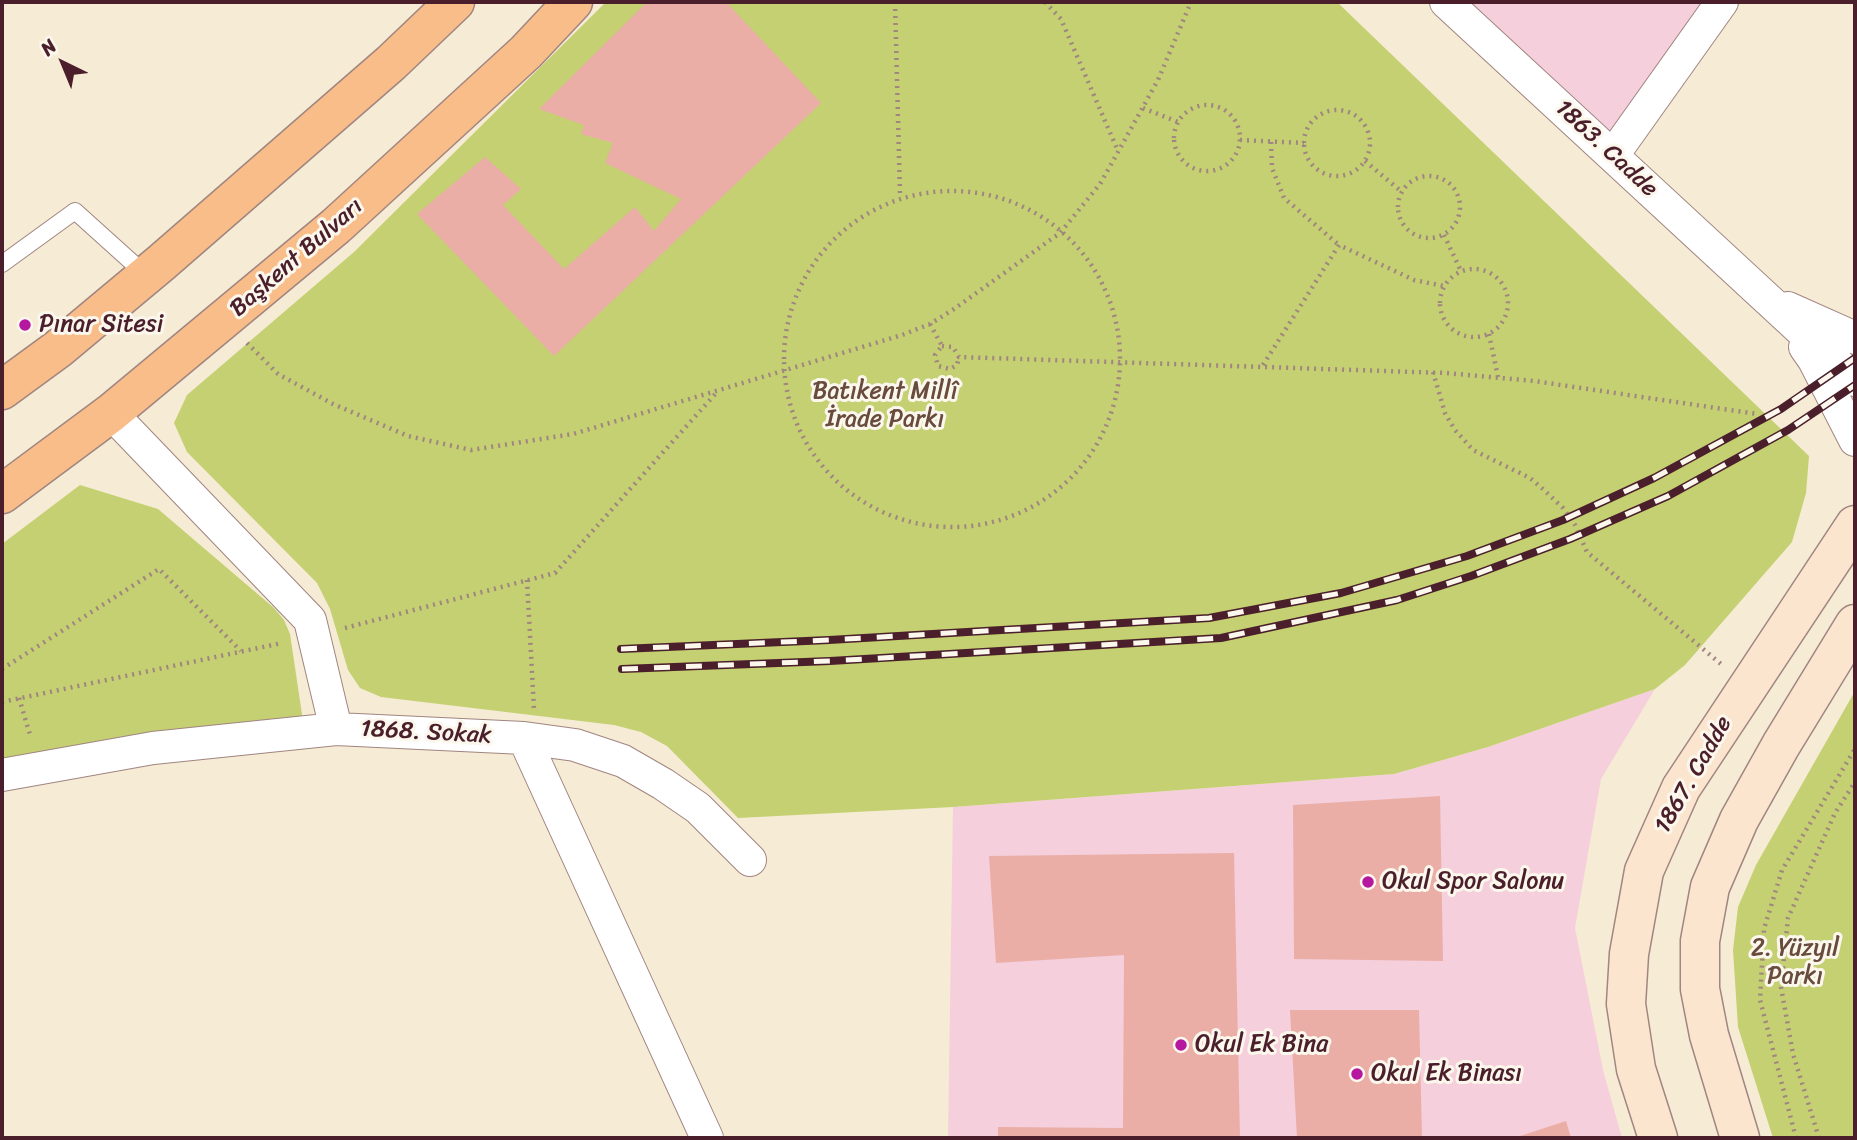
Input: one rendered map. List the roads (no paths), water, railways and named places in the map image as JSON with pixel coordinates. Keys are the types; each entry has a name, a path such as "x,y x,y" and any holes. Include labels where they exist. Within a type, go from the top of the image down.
{"main road":[{"path":"2,390 58,349 146,275 391,63 455,2"},
{"name":"Başkent Bulvarı","path":"2,494 111,413 224,321 376,190 526,52 573,2"}],"street":[{"name":"1863. Cadde","path":"1446,2 1764,298"},
{"path":"1613,155 1722,2"},
{"path":"1764,298 1855,338"},
{"path":"1764,298 1855,380"},
{"path":"1764,298 1814,359 1855,440"},
{"name":"1868. Sokak","path":"111,413 310,620 336,729 530,739 575,746 623,761 698,808 750,860"},
{"name":"1867. Cadde","path":"1658,1138 1636,1069 1626,1004 1629,954 1644,871 1681,788 1855,525"},
{"path":"1740,1138 1709,1035 1700,989 1700,941 1710,887 1739,820 1855,624"},
{"path":"2,775 153,748 336,729"},
{"path":"530,739 707,1138"}],"lane":[{"path":"2,264 75,211 146,275"}],"railway":[{"path":"621,649 1209,618 1341,593 1467,556 1563,520 1654,478 1781,409 1855,358"},
{"path":"622,669 830,661 1221,638 1397,600 1570,539 1668,496 1788,430 1855,385"}],"place":[{"name":"Pınar Sitesi","path":"25,325"},
{"name":"Okul Spor Salonu","path":"1368,882"},
{"name":"Okul Ek Bina","path":"1181,1045"},
{"name":"Okul Ek Binası","path":"1357,1074"}],"park label":[{"name":"Batıkent Millî İrade Parkı","path":"885,406"},
{"name":"2. Yüzyıl Parkı","path":"1795,963"}]}
